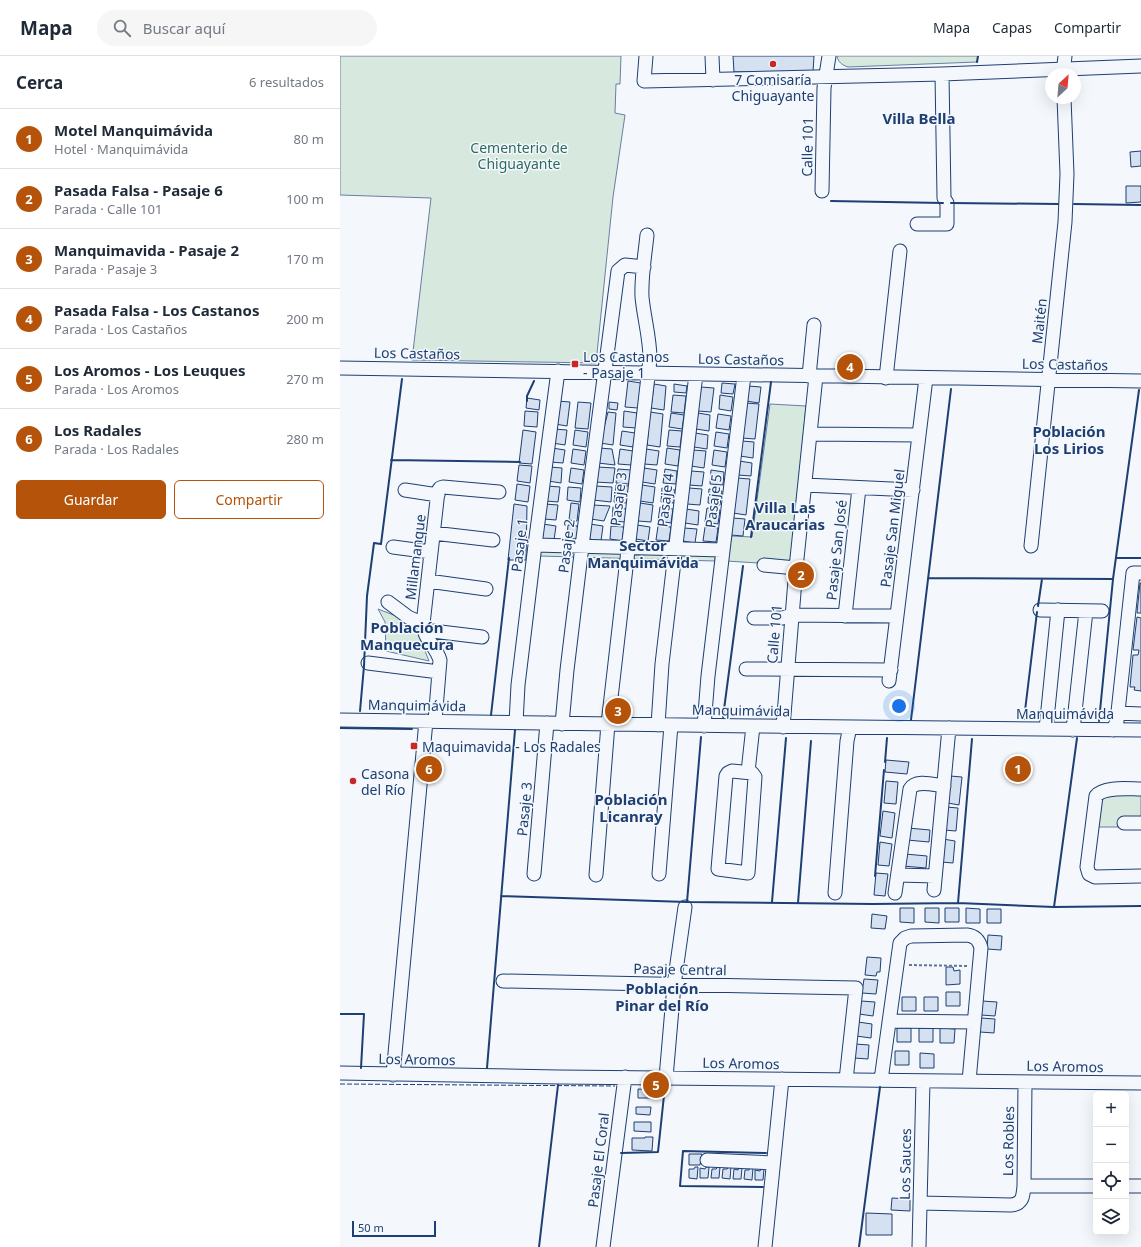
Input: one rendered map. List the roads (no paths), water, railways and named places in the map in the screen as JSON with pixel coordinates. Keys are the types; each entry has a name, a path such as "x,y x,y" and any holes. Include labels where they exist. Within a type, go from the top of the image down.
{"street":[{"path":"646,56 644,81 1045,72"},
{"path":"712,56 713,80"},
{"name":"Calle 101","path":"822,191 824,88 829,56"},
{"path":"1064,68 1065,56"},
{"path":"1081,71 1141,66"},
{"path":"917,224 947,224 947,203 944,198 942,74"},
{"name":"Maitén","path":"1031,546 1067,198 1064,104"},
{"name":"Pasaje 3","path":"608,724 650,351 642,298 647,235"},
{"path":"886,378 900,251"},
{"name":"Pasaje 2","path":"562,724 566,670 618,271 625,265 644,267"},
{"name":"Calle 101","path":"783,727 796,568 810,434 814,325"},
{"name":"Los Castaños","path":"340,368 1141,381"},
{"name":"Pasaje 1","path":"516,723 518,685 558,371"},
{"name":"Pasaje 4","path":"665,725 661,670 696,374"},
{"name":"Pasaje 5","path":"704,726 707,682 744,375"},
{"name":"Pasaje San Miguel","path":"787,669 890,675 926,378"},
{"path":"810,434 919,435"},
{"path":"805,485 913,490"},
{"path":"404,490 439,491 443,487 499,492"},
{"name":"Pasaje San José","path":"845,616 859,488"},
{"name":"Millamanque","path":"423,627 439,491"},
{"path":"433,534 493,540"},
{"path":"535,545 723,550"},
{"path":"393,547 431,552"},
{"path":"764,565 796,568"},
{"path":"1113,730 1117,721 1133,573 1141,573"},
{"path":"428,581 486,589"},
{"path":"388,602 408,618 423,627 482,637"},
{"path":"1040,610 1102,611"},
{"path":"1046,729 1058,610"},
{"path":"1073,730 1086,611"},
{"path":"754,618 782,618 792,615 897,616"},
{"path":"393,1075 431,721 439,672 439,656 426,637 423,627"},
{"path":"368,663 439,672"},
{"path":"746,669 787,669"},
{"path":"1118,713 1141,714"},
{"name":"Manquimávida","path":"340,720 850,728 1141,730"},
{"name":"Pasaje 3","path":"534,874 547,723"},
{"path":"596,875 608,724"},
{"path":"660,874 665,725"},
{"path":"748,772 753,726"},
{"path":"835,893 847,741 850,728"},
{"path":"934,890 949,728"},
{"path":"732,771 748,772 754,774 756,779 748,873 718,869 726,776 732,771"},
{"path":"895,893 911,787 918,783 944,786"},
{"path":"1141,789 1105,790 1098,793 1095,800 1087,867 1089,874 1095,877 1141,876"},
{"path":"1124,823 1141,823"},
{"path":"898,875 935,876"},
{"path":"666,1078 674,984 685,907"},
{"path":"881,1080 898,946 902,940 908,936 967,935 975,938 980,944 981,948 969,1081"},
{"name":"Pasaje Central","path":"503,981 856,988 846,1080"},
{"path":"889,1021 974,1022"},
{"name":"Los Aromos","path":"340,1073 625,1078 1141,1083"},
{"name":"Pasaje El Coral","path":"603,1247 625,1078"},
{"path":"765,1247 782,1079"},
{"name":"Los Sauces","path":"919,1247 923,1081"},
{"name":"Los Robles","path":"920,1203 1016,1205 1021,1201 1024,1186 1025,1082"},
{"path":"707,1160 774,1163"},
{"path":"1024,1186 1093,1186"},
{"path":"1129,1186 1141,1186"}],"place":[{"name":"7 Comisaría Chiguayante","path":"773,64"},
{"name":"Los Castanos - Pasaje 1","path":"575,364"},
{"name":"Pasada Falsa - Los Castanos","path":"850,367"},
{"name":"Pasada Falsa - Pasaje 6","path":"801,575"},
{"name":"Manquimavida - Pasaje 2","path":"618,711"},
{"name":"Maquimavida - Los Radales","path":"414,746"},
{"name":"Los Radales","path":"429,769"},
{"name":"Motel Manquimávida","path":"1018,769"},
{"name":"Casona del Río","path":"353,781"},
{"name":"Los Aromos - Los Leuques","path":"656,1085"}],"district":[{"name":"Villa Bella","path":"919,118"},
{"name":"Población Los Lirios","path":"1069,440"},
{"name":"Villa Las Araucarias","path":"785,516"},
{"name":"Sector Manquimávida","path":"643,554"},
{"name":"Población Manquecura","path":"407,636"},
{"name":"Población Licanray","path":"631,808"},
{"name":"Población Pinar del Río","path":"662,996"}],"park label":[{"name":"Cementerio de Chiguayante","path":"519,156"}]}
